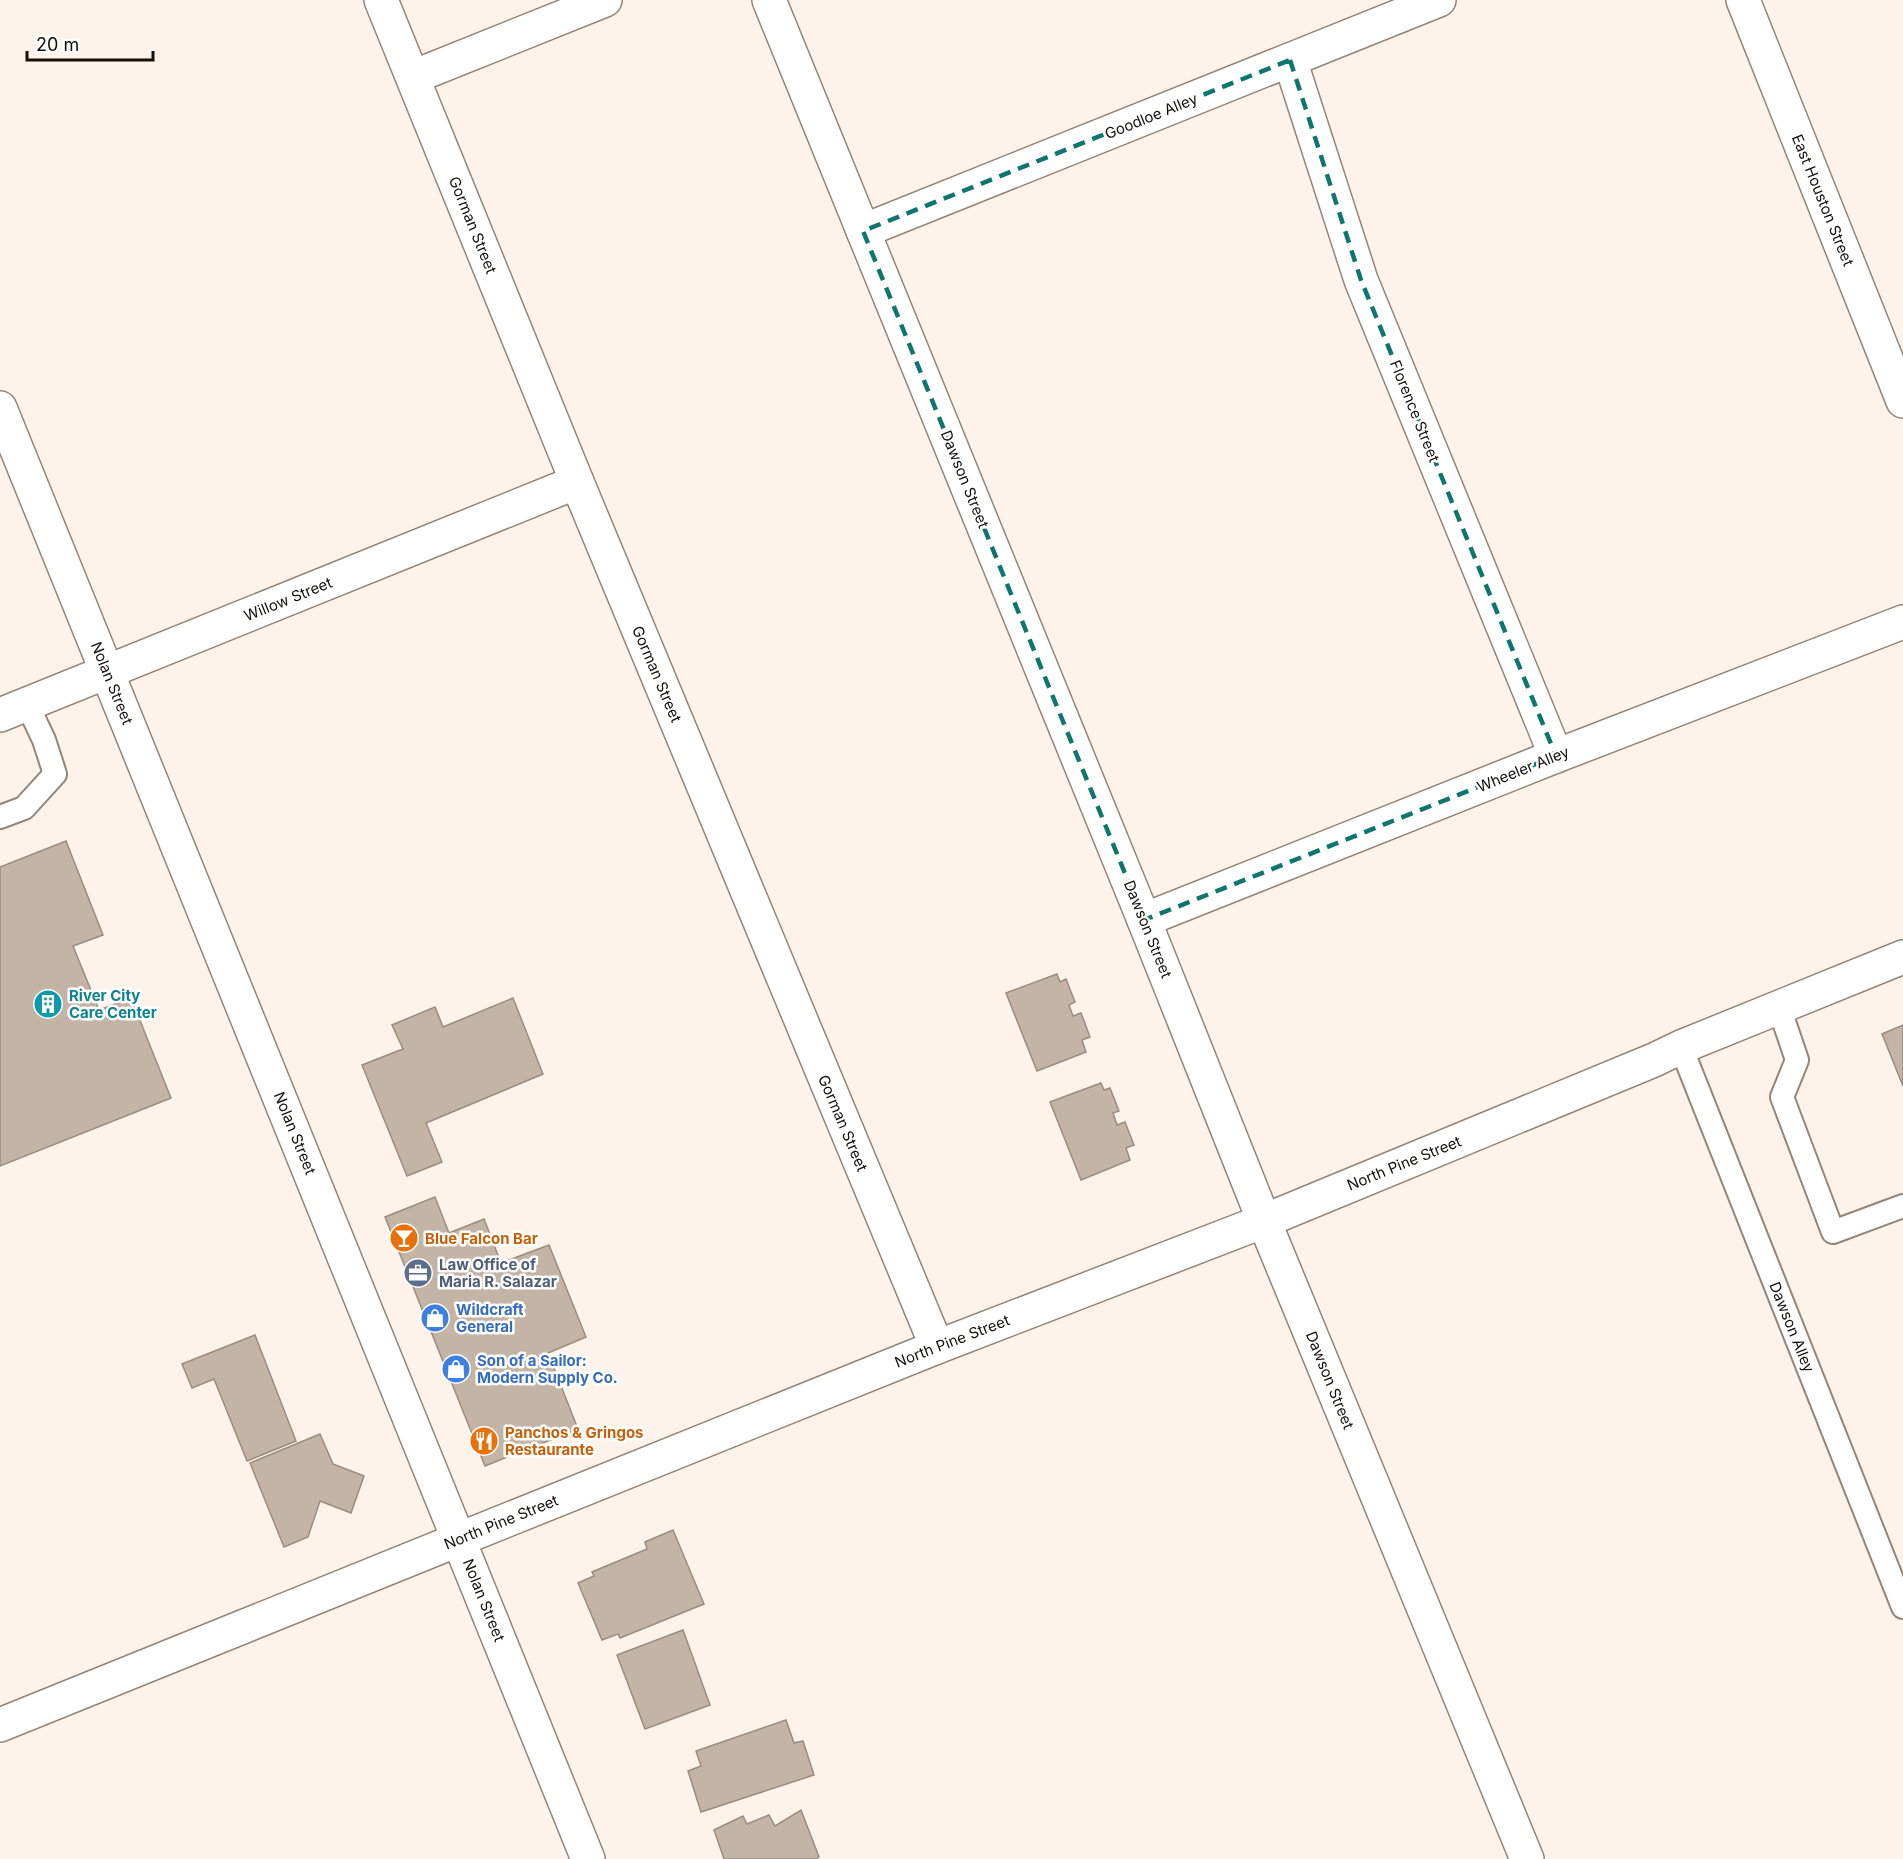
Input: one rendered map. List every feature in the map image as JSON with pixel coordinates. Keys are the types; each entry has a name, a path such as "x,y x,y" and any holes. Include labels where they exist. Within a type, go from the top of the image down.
{"street":[{"name":"Gorman Street","path":"381,0 577,482 937,1347"},
{"path":"413,76 605,0"},
{"name":"Dawson Street","path":"769,0 1144,920 1264,1221 1527,1859"},
{"name":"Goodloe Alley","path":"863,231 1438,0"},
{"name":"East Houston Street","path":"1743,0 1903,401"},
{"name":"Florence Street","path":"1290,60 1361,280 1556,756"},
{"name":"Nolan Street","path":"0,408 588,1859"},
{"name":"Willow Street","path":"13,710 577,482"},
{"name":"Wheeler Alley","path":"1144,920 1556,756 1903,622"},
{"name":"North Pine Street","path":"0,1725 937,1347 1264,1221 1903,957"}],"lane":[{"path":"0,817 24,808 55,774 45,740 13,710"},
{"path":"1779,1007 1797,1060 1782,1097 1833,1232 1903,1206"},
{"name":"Dawson Alley","path":"1681,1047 1903,1607"}],"highlighted area":[{"path":"1290,60 1361,280 1556,756 1144,920 863,231"}],"building":[{"name":"River City Care Center","path":"66,841 103,935 73,946 99,1010 131,998 171,1098 0,1166 0,867"},
{"path":"1057,974 1060,982 1066,979 1075,1002 1069,1005 1073,1016 1081,1013 1090,1037 1082,1040 1086,1052 1037,1071 1006,993"},
{"path":"513,998 543,1074 426,1123 442,1162 407,1176 362,1065 403,1049 392,1025 435,1007 443,1027"},
{"path":"1903,1025 1903,1086 1882,1034"},
{"path":"1101,1083 1104,1090 1110,1088 1119,1111 1113,1113 1117,1125 1125,1122 1134,1145 1126,1148 1130,1160 1081,1180 1050,1102"},
{"path":"435,1197 449,1233 484,1219 501,1263 549,1245 586,1337 548,1353 578,1429 485,1466 385,1217"},
{"path":"255,1335 296,1441 247,1461 214,1379 192,1388 182,1364"},
{"path":"320,1434 333,1464 364,1476 351,1513 320,1501 308,1537 284,1547 250,1463"},
{"path":"673,1530 704,1604 620,1638 618,1634 602,1640 578,1583 594,1576 592,1572 647,1549 645,1542"},
{"path":"683,1630 710,1705 645,1729 617,1655"},
{"path":"786,1720 794,1743 803,1741 814,1775 701,1812 688,1771 701,1766 696,1751"},
{"path":"801,1810 819,1857 816,1859 724,1859 714,1830 743,1816 747,1824 769,1815 775,1826"}],"place":[{"name":"River City Care Center","path":"48,1004"},
{"name":"Blue Falcon Bar","path":"404,1238"},
{"name":"Law Office of Maria R. Salazar","path":"418,1273"},
{"name":"Wildcraft General","path":"435,1318"},
{"name":"Son of a Sailor: Modern Supply Co.","path":"456,1369"},
{"name":"Panchos & Gringos Restaurante","path":"484,1441"}]}
